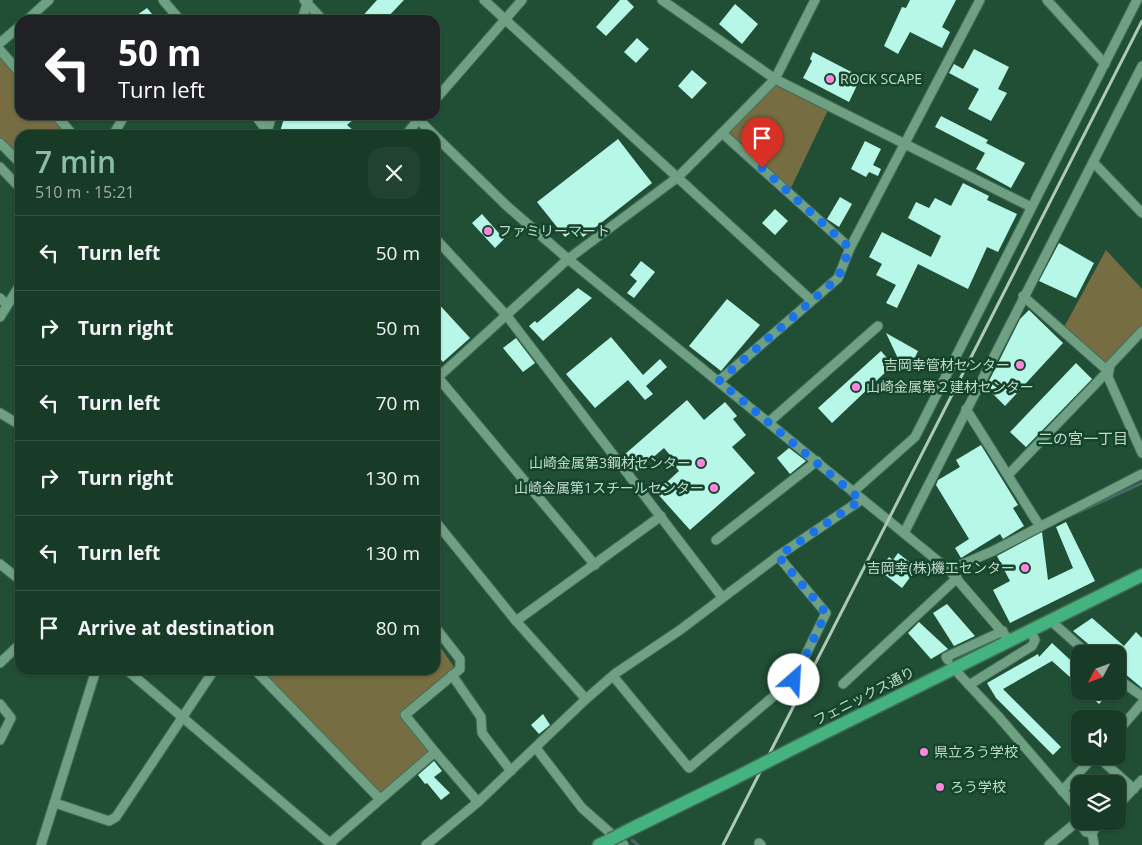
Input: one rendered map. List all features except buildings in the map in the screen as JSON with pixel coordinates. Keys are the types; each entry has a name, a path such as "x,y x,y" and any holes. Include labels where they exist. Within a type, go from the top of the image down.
{"main road":[{"name":"フェニックス通り","path":"604,842 802,744 1006,636 1030,630 1142,575"}],"street":[{"path":"32,15 49,0"},
{"path":"163,0 176,15"},
{"path":"484,0 811,300"},
{"path":"440,94 522,0"},
{"path":"662,0 775,79 1031,207"},
{"path":"440,374 507,316 568,259 678,177 775,79 815,0"},
{"path":"719,381 838,278 850,248 980,0"},
{"path":"1047,0 1105,64"},
{"path":"853,492 915,437 1138,0"},
{"path":"303,15 307,1"},
{"path":"307,1 319,15"},
{"path":"0,43 15,30"},
{"path":"0,50 15,67"},
{"path":"904,533 1142,66"},
{"path":"60,120 69,130"},
{"path":"422,120 431,130"},
{"path":"722,133 850,248"},
{"path":"440,140 508,207 568,259 958,578 1006,636 946,657 948,660"},
{"path":"0,143 15,159"},
{"path":"1093,162 1142,213"},
{"path":"0,168 15,183"},
{"path":"440,243 507,316 722,597"},
{"path":"0,317 15,293"},
{"path":"1024,296 1108,371"},
{"path":"0,298 7,306"},
{"path":"769,422 878,326"},
{"path":"1142,331 1110,365 1108,371 1108,377 1142,452"},
{"path":"1008,475 1108,371"},
{"path":"440,382 595,565"},
{"path":"966,409 1040,525"},
{"path":"0,413 15,422"},
{"path":"716,540 817,461"},
{"path":"949,570 993,551 1040,525 1142,474"},
{"path":"426,845 478,802 586,699 613,676 680,630 778,556 861,500"},
{"path":"516,621 661,516"},
{"path":"440,527 516,621 586,699"},
{"path":"613,676 689,768 794,680 826,613 778,556"},
{"path":"0,564 15,576"},
{"path":"843,684 958,578"},
{"path":"1050,620 1078,645"},
{"path":"969,685 1032,646 1034,640 1030,630"},
{"path":"440,633 460,659 460,669 405,715 478,802"},
{"path":"0,663 15,649"},
{"path":"958,672 1071,801"},
{"path":"41,845 94,675"},
{"path":"133,675 331,844 379,798 435,752"},
{"path":"55,803 109,821 116,817 182,715 210,675"},
{"path":"261,675 379,798"},
{"path":"452,675 481,717 482,733 511,771"},
{"path":"1126,685 1142,696"},
{"path":"1126,721 1142,703"},
{"path":"0,704 11,718 0,740"},
{"path":"536,748 582,808 624,845"},
{"path":"1062,791 1087,765"},
{"path":"1106,765 1134,789"},
{"path":"1126,797 1142,780"},
{"path":"1049,845 1071,827"},
{"path":"1094,830 1094,845"}],"shaded area":[{"path":"0,56 15,72 15,120 58,120 68,130 15,130 15,158 0,144"},
{"path":"775,79 830,106 789,192 722,133"},
{"path":"1106,250 1142,289 1142,329 1106,366 1063,329"},
{"path":"440,646 454,667 405,715 435,752 379,798 262,678 265,675 440,675"}],"waterway":[{"path":"1070,516 1142,483"},
{"path":"632,840 638,845"}],"railway":[{"path":"723,845 1142,21"}],"place":[{"name":"ROCK SCAPE","path":"830,79"},
{"name":"ファミリーマート","path":"488,231"},
{"name":"吉岡幸管材センター","path":"1020,365"},
{"name":"山崎金属第２建材センター","path":"856,387"},
{"name":"山崎金属第3鋼材センター","path":"701,463"},
{"name":"山崎金属第1スチールセンター","path":"714,488"},
{"name":"吉岡幸(株)機工センター","path":"1025,568"},
{"name":"県立ろう学校","path":"924,752"},
{"name":"ろう学校","path":"940,787"}],"district":[{"name":"二の宮一丁目","path":"1083,439"}],"route":[{"path":"762,168 850,248 838,278 719,381 817,461 861,500 778,556 826,613 794,680"}]}
